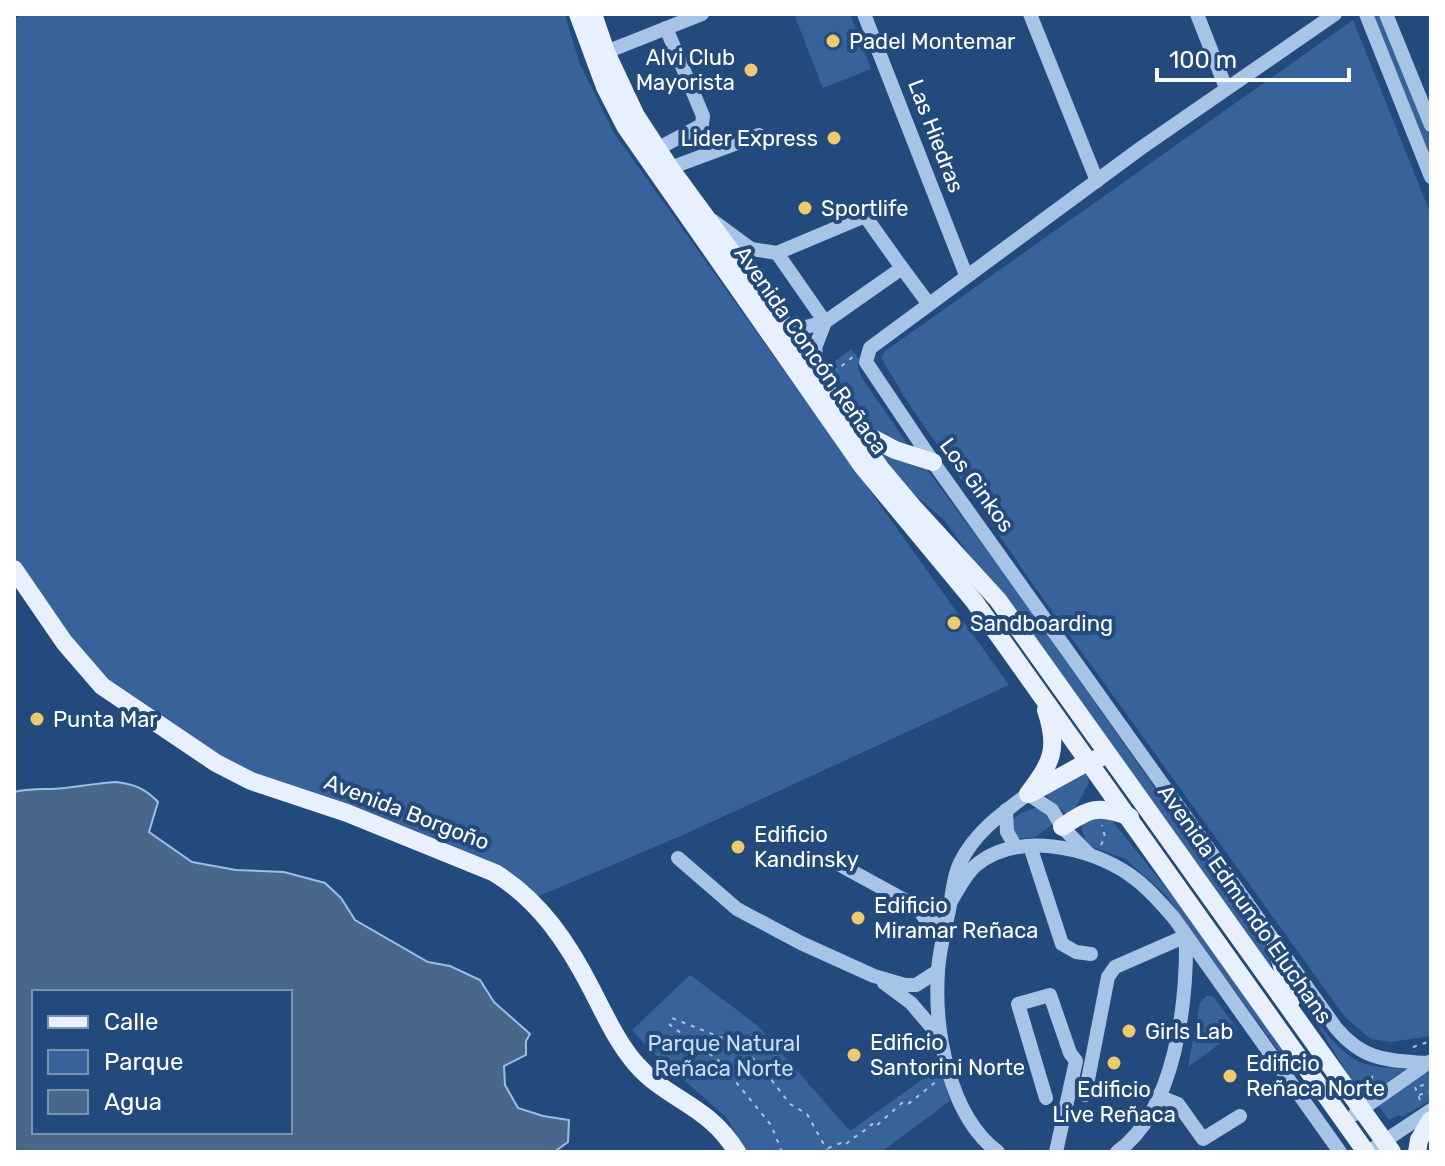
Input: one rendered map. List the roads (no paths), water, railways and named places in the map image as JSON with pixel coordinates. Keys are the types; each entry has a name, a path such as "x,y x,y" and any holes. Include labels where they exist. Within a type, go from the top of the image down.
{"main road":[{"name":"Avenida Concón Reñaca","path":"578,14 601,79 625,126 863,467 974,601 1040,692"},
{"name":"Avenida Concón Reñaca","path":"593,14 630,106 670,168 785,325 851,427 889,478 998,600 1058,684"},
{"path":"851,427 895,450 933,462"},
{"name":"Avenida Borgoño","path":"14,569 64,642 102,686 216,763 251,781 347,813 495,873 515,885 542,911 565,942 634,1062 660,1085 710,1118 737,1152"},
{"name":"Avenida Edmundo Eluchans","path":"1058,684 1389,1146"},
{"path":"1028,794 1047,768 1053,743 1040,692"},
{"name":"Avenida Edmundo Eluchans","path":"1040,692 1367,1152"},
{"path":"1028,794 1094,768 1111,756"},
{"path":"1085,810 1094,768"},
{"path":"1062,827 1085,810 1109,810 1130,817"},
{"path":"1276,944 1297,1018"},
{"path":"1417,1152 1419,1140 1431,1120"}],"street":[{"name":"Las Hiedras","path":"864,14 966,275"},
{"path":"1030,14 1097,181"},
{"path":"1197,14 1226,88"},
{"name":"Los Ginkos","path":"1335,14 1226,88 928,303 870,348 866,362 933,462 1336,1028 1354,1047 1375,1058 1429,1062"},
{"path":"1366,14 1431,177"},
{"path":"1386,14 1431,125"},
{"path":"606,52 698,15"},
{"path":"657,149 702,125 703,116 666,28"},
{"path":"670,168 759,135"},
{"path":"705,215 751,249 777,253 865,216 928,303"},
{"path":"777,253 825,322"},
{"path":"763,322 802,328 825,322 902,268"},
{"path":"820,376 815,362 815,348 825,322"},
{"path":"998,1152 981,1137 965,1115 940,1038 938,971 956,872 974,839 1028,794 1052,810 1062,827 1089,854 1127,873 1151,891 1340,1152"},
{"path":"1006,810 1007,832 1027,846 1089,854"},
{"path":"951,901 971,869 993,855 1027,846 1062,827"},
{"path":"1027,846 1062,944 1076,952 1091,954"},
{"path":"678,858 737,909 801,943 874,976 916,985 938,971"},
{"path":"833,861 917,907 924,917 945,929"},
{"path":"1117,1152 1140,1131 1170,1067 1186,992 1186,936"},
{"path":"1085,1095 1108,977 1115,967 1186,936"},
{"path":"874,976 911,1003 940,1038"},
{"path":"1186,992 1196,985 1218,982"},
{"path":"1046,1098 1018,1004 1050,995 1070,1053 1076,1061 1056,1152"},
{"path":"1344,1121 1429,1062"},
{"path":"1158,1096 1178,1104 1203,1139 1240,1116"},
{"path":"1367,1152 1389,1146 1431,1110"}],"water":[{"path":"116,782 144,790 158,802 149,832 192,862 236,870 284,872 325,883 341,898 355,920 428,962 450,966 480,980 494,1002 530,1034 526,1041 526,1055 504,1066 505,1085 518,1108 569,1120 568,1142 554,1152 14,1152 14,792"}],"place":[{"name":"Padel Montemar","path":"833,41"},
{"name":"Alvi Club Mayorista","path":"751,70"},
{"name":"Lider Express","path":"834,138"},
{"name":"Sportlife","path":"805,208"},
{"name":"Sandboarding","path":"954,623"},
{"name":"Punta Mar","path":"37,719"},
{"name":"Edificio Kandinsky","path":"738,847"},
{"name":"Edificio Miramar Reñaca","path":"858,918"},
{"name":"Girls Lab","path":"1129,1031"},
{"name":"Edificio Santorini Norte","path":"854,1055"},
{"name":"Edificio Live Reñaca","path":"1114,1063"},
{"name":"Edificio Reñaca Norte","path":"1230,1076"}],"park label":[{"name":"Parque Natural Reñaca Norte","path":"724,1056"}]}
